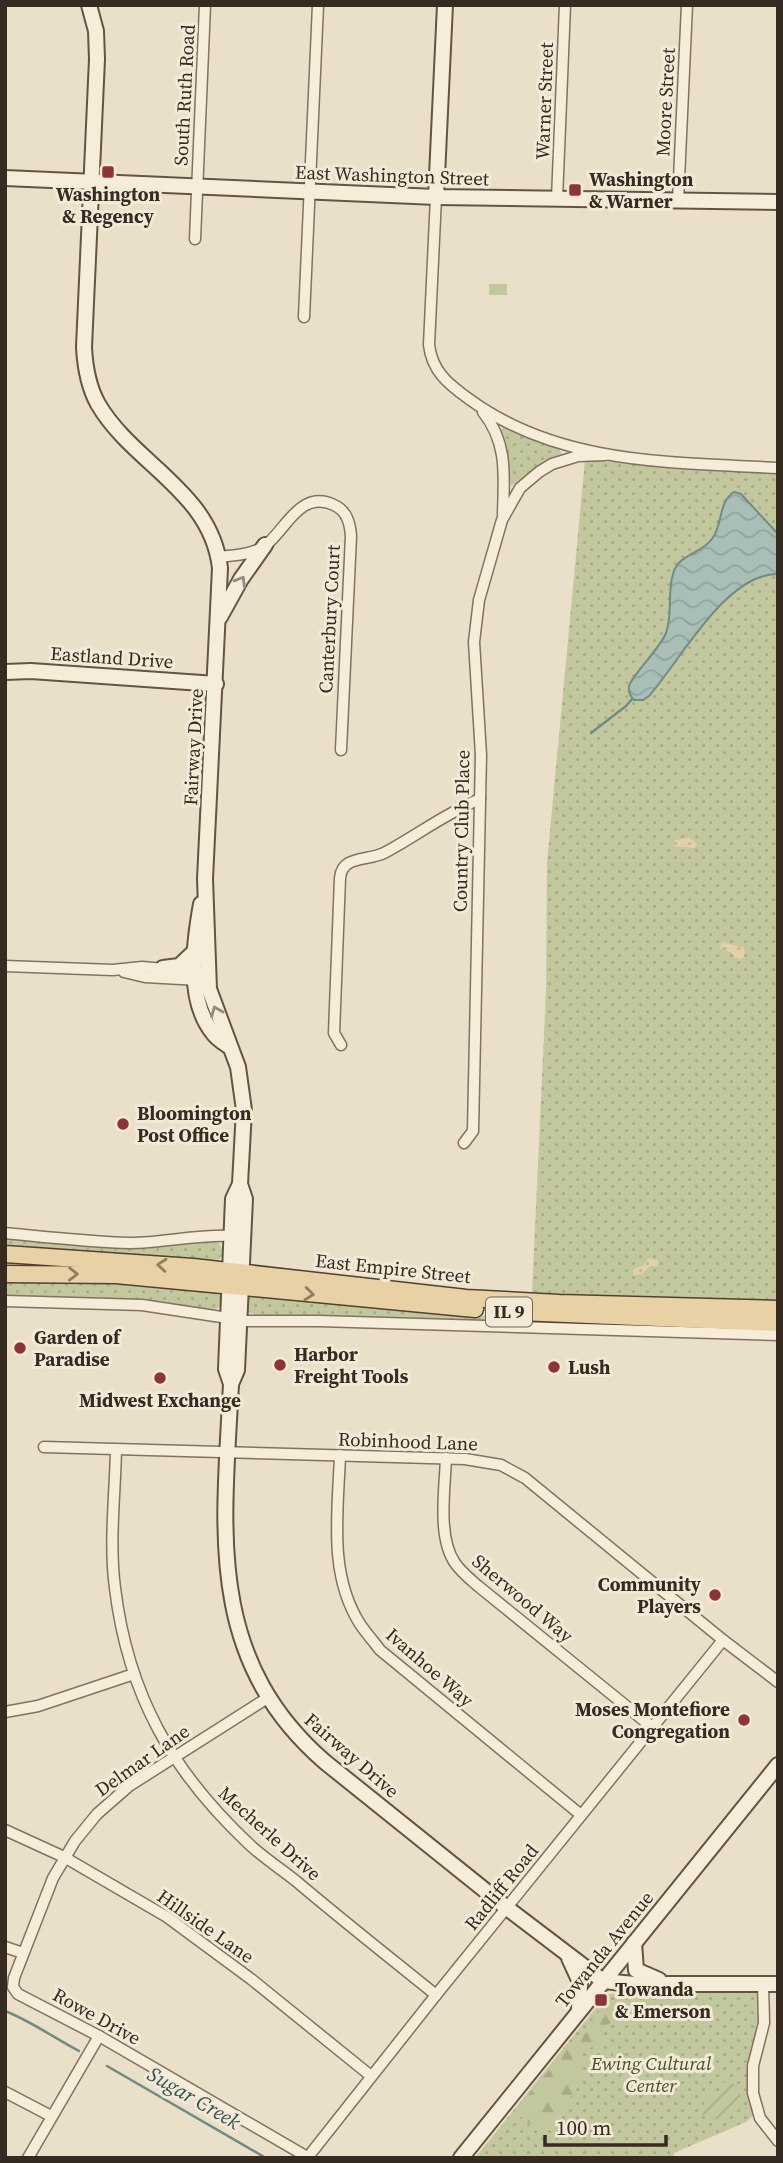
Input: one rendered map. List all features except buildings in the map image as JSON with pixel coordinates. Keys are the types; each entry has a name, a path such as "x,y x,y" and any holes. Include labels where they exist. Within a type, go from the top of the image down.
{"main road":[{"path":"89,5 97,39 84,347 90,385 97,402 115,426 199,512 219,557"},
{"path":"436,197 445,5"},
{"name":"East Washington Street","path":"5,177 436,197 778,202"},
{"path":"219,618 241,579 265,545"},
{"name":"Fairway Drive","path":"219,557 219,618 199,1000 213,1035 230,1048 241,1080 244,1110 240,1184 245,1199 233,1320 237,1370 231,1384 225,1517 229,1589 243,1647 269,1697 308,1747 507,1908 603,1981"},
{"name":"Eastland Drive","path":"5,672 31,671 216,684"},
{"name":"Fairway Drive","path":"201,976 195,951 205,879"},
{"path":"163,968 179,966 195,951"},
{"name":"Fairway Drive","path":"236,1279 232,1236 233,1199 240,1184"},
{"name":"East Empire Street","path":"5,1254 494,1311 778,1323"},
{"name":"East Empire Street","path":"5,1274 236,1279 506,1301 778,1309"},
{"name":"Towanda Avenue","path":"461,2158 778,1765"},
{"path":"634,1943 636,1970 645,1976 670,1984"},
{"path":"567,1953 580,1982 579,2010"},
{"path":"603,1981 770,1984"}],"street":[{"name":"South Ruth Road","path":"195,239 205,5"},
{"path":"304,317 318,5"},
{"name":"Warner Street","path":"558,199 565,5"},
{"name":"Moore Street","path":"678,201 687,5"},
{"name":"Country Club Place","path":"436,197 429,335 433,363 446,382 478,406 540,437 604,456"},
{"name":"Country Club Place","path":"478,406 496,432 503,450 505,472 502,520"},
{"name":"Country Club Place","path":"464,1143 473,1131 481,755 475,624 487,569 502,520 520,488 539,472 566,459 587,455 778,468"},
{"name":"Canterbury Court","path":"219,557 254,552 265,545 308,503 318,501 334,505 343,512 349,522 351,536 341,750"},
{"path":"341,1045 334,1033 343,868 351,861 365,860 382,854 463,806 480,799"},
{"path":"5,966 113,970 163,968 201,976"},
{"path":"113,970 145,977 201,976"},
{"path":"5,1233 128,1243 206,1234 232,1236"},
{"path":"5,1301 142,1305 233,1320 778,1335"},
{"name":"Robinhood Lane","path":"44,1447 446,1458 491,1462 518,1472 778,1682"},
{"name":"Mecherle Drive","path":"116,1450 113,1562 122,1629 134,1674 152,1718 173,1757 204,1798 252,1847 436,1994"},
{"name":"Ivanhoe Way","path":"340,1455 338,1559 343,1587 360,1624 380,1650 581,1815"},
{"name":"Sherwood Way","path":"446,1458 445,1529 448,1549 455,1563 478,1586 652,1727"},
{"name":"Radliff Road","path":"309,2157 436,1994 723,1640"},
{"path":"5,1712 38,1706 134,1674"},
{"name":"Delmar Lane","path":"14,1990 14,1978 49,1886 64,1857 97,1814 115,1797 173,1757 269,1697"},
{"name":"Hillside Lane","path":"5,1830 64,1857 167,1917 215,1951 371,2076"},
{"path":"5,1947 23,1953"},
{"path":"770,1984 753,2066 753,2093 760,2118 778,2141"},
{"name":"Rowe Drive","path":"14,1990 309,2157"},
{"path":"28,2158 99,2036"},
{"path":"5,2092 51,2116"}],"green space":[{"path":"489,284 507,284 507,295 489,295"},
{"path":"503,427 559,449 562,454 511,486 507,451 501,431"},
{"path":"585,460 778,472 778,1301 532,1293 546,991 547,863"},
{"path":"5,1238 130,1247 202,1240 219,1243 224,1253 216,1263 52,1250 5,1244"},
{"path":"5,1280 121,1281 218,1291 222,1300 218,1308 203,1309 143,1300 5,1295"},
{"path":"251,1295 488,1316 778,1331 262,1317 250,1313 245,1307 247,1298"},
{"name":"Ewing Cultural Center","path":"752,1991 759,1994 761,2010 751,2063 755,2114 746,2122 674,2153 673,2158 475,2158 607,1994"},
{"path":"611,1998 611,2007 616,2006 616,2022 607,2024 602,2030 603,2042 583,2051 579,2058 580,2077 576,2091 564,2105 560,2125 554,2130 539,2129 513,2112"},
{"path":"613,2053 625,2053 624,2077 611,2073"},
{"path":"724,2082 738,2085 740,2107 728,2116 710,2120 703,2116 702,2107 709,2096 722,2090 721,2084"}],"sand":[{"path":"689,838 696,843 695,848 673,846 675,840"},
{"path":"722,942 744,948 745,956 741,959 735,958 732,953 720,948"},
{"path":"649,1258 658,1260 658,1266 650,1266 642,1274 633,1275 633,1269 642,1266"}],"water":[{"path":"734,492 741,494 778,534 778,574 759,578 740,588 706,622 649,696 643,700 634,700 629,690 631,681 666,633 671,581 676,567 712,539 725,502"}],"waterway":[{"path":"591,733 632,699"},
{"name":"Sugar Creek","path":"5,2011 79,2051"},
{"name":"Sugar Creek","path":"107,2066 266,2158"}],"place":[{"name":"Washington & Regency","path":"108,172"},
{"name":"Washington & Warner","path":"575,190"},
{"name":"Bloomington Post Office","path":"123,1124"},
{"name":"Garden of Paradise","path":"20,1348"},
{"name":"Harbor Freight Tools","path":"280,1365"},
{"name":"Lush","path":"554,1367"},
{"name":"Midwest Exchange","path":"160,1378"},
{"name":"Community Players","path":"715,1595"},
{"name":"Moses Montefiore Congregation","path":"744,1720"},
{"name":"Towanda & Emerson","path":"601,2000"}]}
